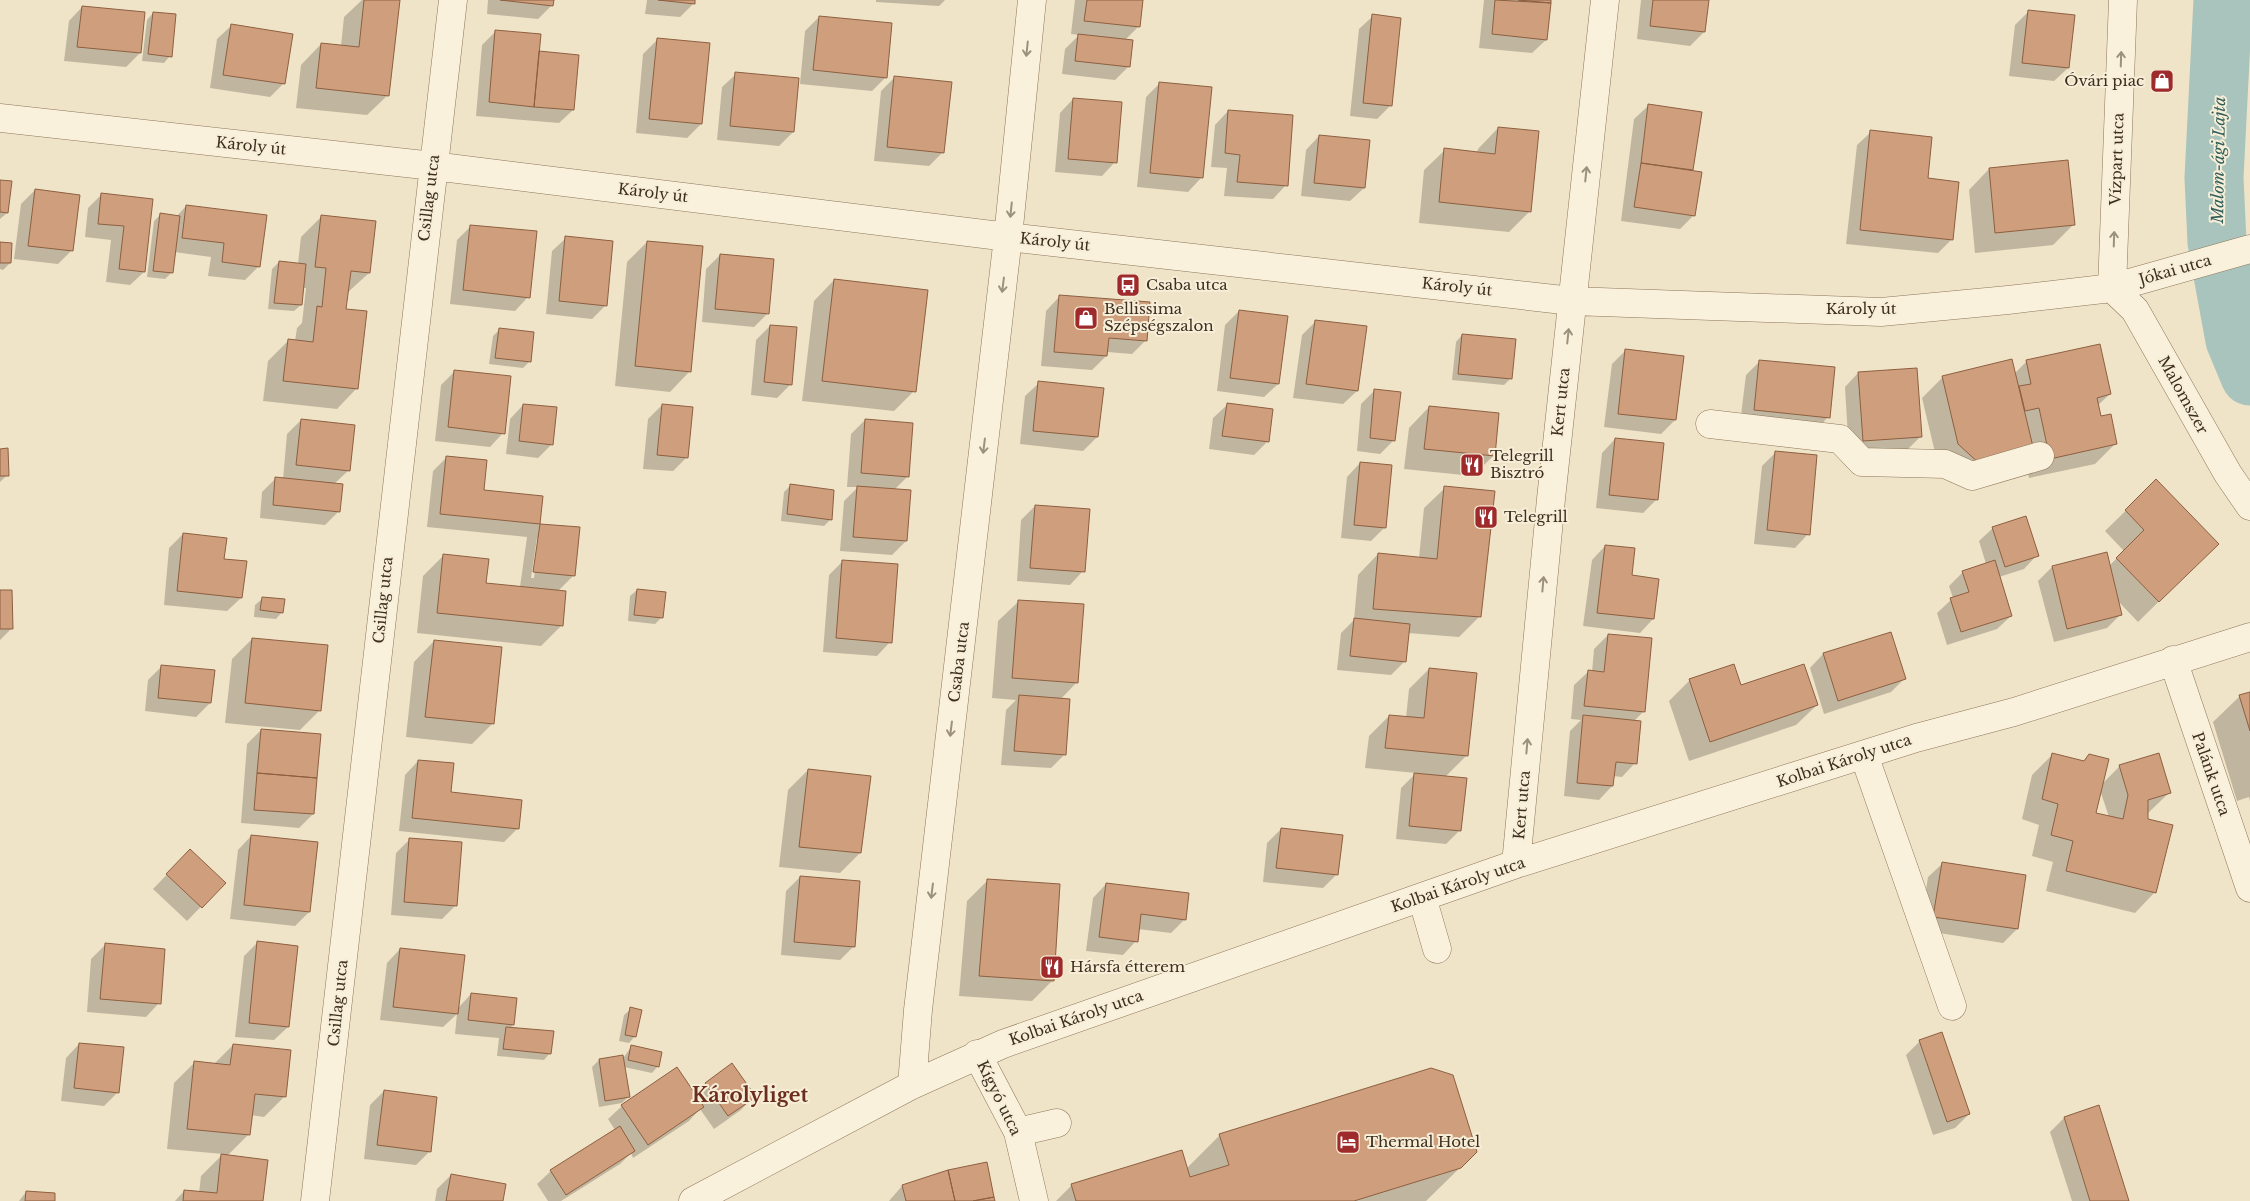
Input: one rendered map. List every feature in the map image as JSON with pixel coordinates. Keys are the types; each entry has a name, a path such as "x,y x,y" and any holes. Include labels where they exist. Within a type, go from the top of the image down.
{"street":[{"name":"Csillag utca","path":"315,1201 453,0"},
{"name":"Csaba utca","path":"912,1086 918,1010 1008,237 1032,0"},
{"name":"Kert utca","path":"1516,864 1550,509 1605,0"},
{"name":"Vízpart utca","path":"2112,288 2123,0"},
{"name":"Károly út","path":"0,118 433,166 1008,237 1572,300 1881,312 2112,288"},
{"name":"Jókai utca","path":"2112,288 2244,250"},
{"name":"Malomszer","path":"2112,288 2135,310 2228,474 2250,506"},
{"path":"1710,424 1840,439 1862,462 1945,464 1972,476 2040,456"},
{"name":"Kolbai Károly utca","path":"693,1201 977,1054 1516,864 1916,738 2014,712 2250,636"},
{"name":"Palánk utca","path":"2172,660 2250,888"},
{"path":"1864,755 1952,1006"},
{"path":"1422,897 1437,949"},
{"name":"Kígyó utca","path":"977,1054 1018,1132 1034,1201"},
{"path":"1018,1132 1057,1124"}],"building":[{"path":"364,0 400,0 389,96 316,88 321,43 359,47"},
{"path":"500,0 554,0 553,6"},
{"path":"658,0 695,0 695,4"},
{"path":"1087,0 1143,0 1140,27 1084,21"},
{"path":"1495,0 1551,3 1547,40 1492,34"},
{"path":"1518,0 1551,0 1551,3"},
{"path":"1653,0 1709,0 1705,32 1650,26"},
{"path":"82,6 145,12 141,53 77,47"},
{"path":"2028,10 2075,15 2069,68 2022,63"},
{"path":"153,12 176,14 172,57 148,54"},
{"path":"1372,14 1401,18 1392,106 1363,103"},
{"path":"819,16 892,23 887,78 813,70"},
{"path":"231,24 293,34 285,84 223,75"},
{"path":"495,30 541,34 534,107 489,102"},
{"path":"1078,34 1133,40 1130,67 1075,61"},
{"path":"657,38 710,43 702,124 649,119"},
{"path":"539,51 579,55 574,110 534,107"},
{"path":"735,72 799,78 794,132 730,126"},
{"path":"894,76 952,82 944,153 887,147"},
{"path":"1159,82 1212,87 1203,178 1150,173"},
{"path":"1073,98 1122,102 1117,163 1068,159"},
{"path":"1648,104 1702,112 1693,170 1641,163"},
{"path":"1228,110 1293,115 1288,186 1237,182 1240,155 1225,153"},
{"path":"1498,127 1539,131 1531,212 1439,202 1444,148 1495,154"},
{"path":"1870,130 1932,137 1928,178 1959,182 1953,240 1860,230"},
{"path":"1319,135 1370,140 1365,188 1314,183"},
{"path":"2068,160 2075,225 1995,233 1989,168"},
{"path":"1641,163 1702,172 1695,216 1634,207"},
{"path":"0,180 12,181 8,213 0,212"},
{"path":"35,189 80,195 73,251 28,246"},
{"path":"101,193 153,199 145,272 119,269 124,226 98,224"},
{"path":"186,205 267,215 260,267 222,262 224,243 182,238"},
{"path":"160,213 180,216 173,273 153,271"},
{"path":"321,215 376,221 370,273 351,271 346,309 367,311 358,389 283,381 288,339 313,342 317,306 322,307 326,268 315,267"},
{"path":"470,225 537,231 530,298 463,290"},
{"path":"565,236 613,241 607,306 559,301"},
{"path":"647,241 703,246 691,372 635,366"},
{"path":"0,242 12,243 11,263 0,263"},
{"path":"720,254 774,259 769,314 715,309"},
{"path":"279,261 306,264 302,305 274,303"},
{"path":"834,279 928,290 916,392 822,381"},
{"path":"1059,295 1150,302 1147,341 1109,338 1107,356 1054,352"},
{"path":"1239,310 1288,316 1279,384 1230,378"},
{"path":"1315,320 1367,326 1358,391 1306,384"},
{"path":"770,325 797,327 792,385 764,382"},
{"path":"499,328 534,332 531,362 495,358"},
{"path":"1462,334 1516,339 1512,379 1458,374"},
{"path":"2100,344 2111,394 2097,398 2101,416 2111,414 2117,444 2050,459 2039,408 2025,411 2019,386 2031,384 2026,360"},
{"path":"1625,349 1684,356 1676,420 1618,414"},
{"path":"2012,359 2034,451 1981,465 1958,444 1942,376"},
{"path":"1759,360 1835,367 1830,418 1754,410"},
{"path":"1917,368 1922,437 1863,441 1858,372"},
{"path":"454,370 511,376 505,434 448,427"},
{"path":"1038,381 1104,388 1098,437 1033,431"},
{"path":"1374,389 1401,392 1395,441 1370,438"},
{"path":"1227,403 1273,409 1269,442 1222,436"},
{"path":"523,404 557,407 553,445 519,441"},
{"path":"662,404 693,407 688,458 657,455"},
{"path":"1429,406 1499,413 1495,456 1424,449"},
{"path":"301,419 355,425 350,471 296,465"},
{"path":"865,419 913,423 909,477 861,473"},
{"path":"1615,438 1664,443 1658,500 1609,495"},
{"path":"8,448 9,476 0,476 0,449"},
{"path":"1775,451 1817,455 1810,535 1767,530"},
{"path":"446,456 487,460 484,490 543,496 540,524 440,514"},
{"path":"1360,462 1392,465 1386,528 1354,525"},
{"path":"275,477 343,484 340,512 273,505"},
{"path":"2156,479 2219,544 2159,602 2116,558 2144,530 2125,510"},
{"path":"790,484 834,490 832,520 787,514"},
{"path":"857,486 911,490 907,541 853,537"},
{"path":"1444,486 1495,491 1481,617 1373,609 1378,553 1437,559"},
{"path":"1035,505 1090,509 1085,572 1030,568"},
{"path":"2026,516 2039,556 2005,567 1992,527"},
{"path":"540,524 580,527 575,576 533,572"},
{"path":"183,533 227,538 224,559 247,561 242,598 177,591"},
{"path":"1605,545 1635,548 1632,575 1659,579 1654,619 1597,613"},
{"path":"2107,552 2122,615 2067,629 2052,566"},
{"path":"443,554 489,559 486,583 566,591 563,626 437,613"},
{"path":"842,560 898,564 892,643 836,638"},
{"path":"1995,560 2012,616 1961,632 1950,598 1969,592 1962,571"},
{"path":"637,589 666,592 663,618 634,615"},
{"path":"0,590 12,590 13,629 0,629"},
{"path":"262,597 285,599 283,613 260,610"},
{"path":"1018,600 1084,604 1078,683 1012,678"},
{"path":"1354,618 1410,624 1406,662 1350,656"},
{"path":"1891,632 1906,679 1838,701 1823,653"},
{"path":"1608,634 1652,638 1645,712 1584,706 1588,670 1604,672"},
{"path":"252,638 328,645 321,711 245,703"},
{"path":"434,640 502,647 494,724 425,717"},
{"path":"1734,664 1741,685 1804,664 1818,705 1710,742 1689,679"},
{"path":"161,665 215,670 211,703 158,698"},
{"path":"1429,668 1477,673 1468,756 1385,748 1389,715 1424,718"},
{"path":"2250,692 2250,731 2239,695"},
{"path":"1019,695 1070,699 1066,755 1014,751"},
{"path":"1583,715 1641,721 1637,764 1616,762 1613,786 1577,783"},
{"path":"261,729 321,734 317,778 257,773"},
{"path":"2052,753 2084,761 2089,754 2109,759 2096,813 2123,819 2128,795 2119,765 2159,753 2171,793 2148,800 2148,819 2173,825 2156,893 2066,871 2073,841 2051,835 2058,804 2042,799"},
{"path":"418,760 454,763 451,792 522,800 519,829 412,818"},
{"path":"808,769 871,776 861,853 799,847"},
{"path":"257,773 317,778 314,814 254,810"},
{"path":"1414,773 1467,778 1461,831 1409,826"},
{"path":"1281,828 1343,835 1338,875 1276,868"},
{"path":"251,835 318,842 310,912 244,905"},
{"path":"409,838 462,842 457,906 404,902"},
{"path":"190,849 226,883 202,908 166,874"},
{"path":"1942,862 2026,875 2018,929 1933,917"},
{"path":"800,876 860,881 855,947 794,942"},
{"path":"987,879 1060,884 1054,981 979,976"},
{"path":"1106,883 1189,893 1186,920 1141,914 1138,942 1099,937"},
{"path":"257,941 298,946 289,1027 249,1023"},
{"path":"105,943 165,949 161,1004 100,999"},
{"path":"400,948 465,955 458,1014 393,1007"},
{"path":"471,993 517,998 514,1025 468,1020"},
{"path":"630,1007 642,1010 636,1037 625,1035"},
{"path":"506,1027 554,1031 551,1054 503,1049"},
{"path":"1942,1032 1970,1114 1947,1122 1919,1040"},
{"path":"79,1043 124,1047 119,1093 74,1088"},
{"path":"233,1044 291,1050 286,1097 255,1094 250,1135 187,1129 194,1061 230,1065"},
{"path":"631,1045 662,1052 659,1067 628,1060"},
{"path":"623,1055 630,1097 605,1101 599,1059"},
{"path":"732,1063 756,1097 728,1116 705,1083"},
{"path":"677,1067 704,1107 648,1145 621,1105"},
{"name":"Thermal Hotel","path":"1431,1068 1453,1075 1477,1152 1461,1168 1354,1201 1076,1201 1071,1184 1182,1150 1190,1177 1229,1165 1219,1134"},
{"path":"384,1090 437,1097 431,1152 377,1145"},
{"path":"2099,1105 2129,1201 2090,1201 2064,1117"},
{"path":"620,1126 635,1151 566,1195 550,1170"},
{"path":"221,1154 268,1160 263,1201 183,1201 184,1190 217,1193"},
{"path":"987,1162 994,1197 973,1201 955,1201 948,1170"},
{"path":"948,1170 955,1201 906,1201 902,1185"},
{"path":"451,1174 506,1184 503,1201 446,1201"},
{"path":"26,1191 55,1193 55,1201 25,1201"},
{"path":"994,1197 995,1201 973,1201"}],"waterway":[{"name":"Malom-ági Lajta","path":"2223,0 2214,178 2217,242 2235,340 2250,376"}],"place":[{"name":"Óvári piac","path":"2162,81"},
{"name":"Csaba utca","path":"1128,285"},
{"name":"Bellissima Szépségszalon","path":"1086,318"},
{"name":"Telegrill Bisztró","path":"1472,465"},
{"name":"Telegrill","path":"1486,517"},
{"name":"Hársfa étterem","path":"1052,967"},
{"name":"Thermal Hotel","path":"1348,1142"}],"district":[{"name":"Károlyliget","path":"750,1095"}]}
